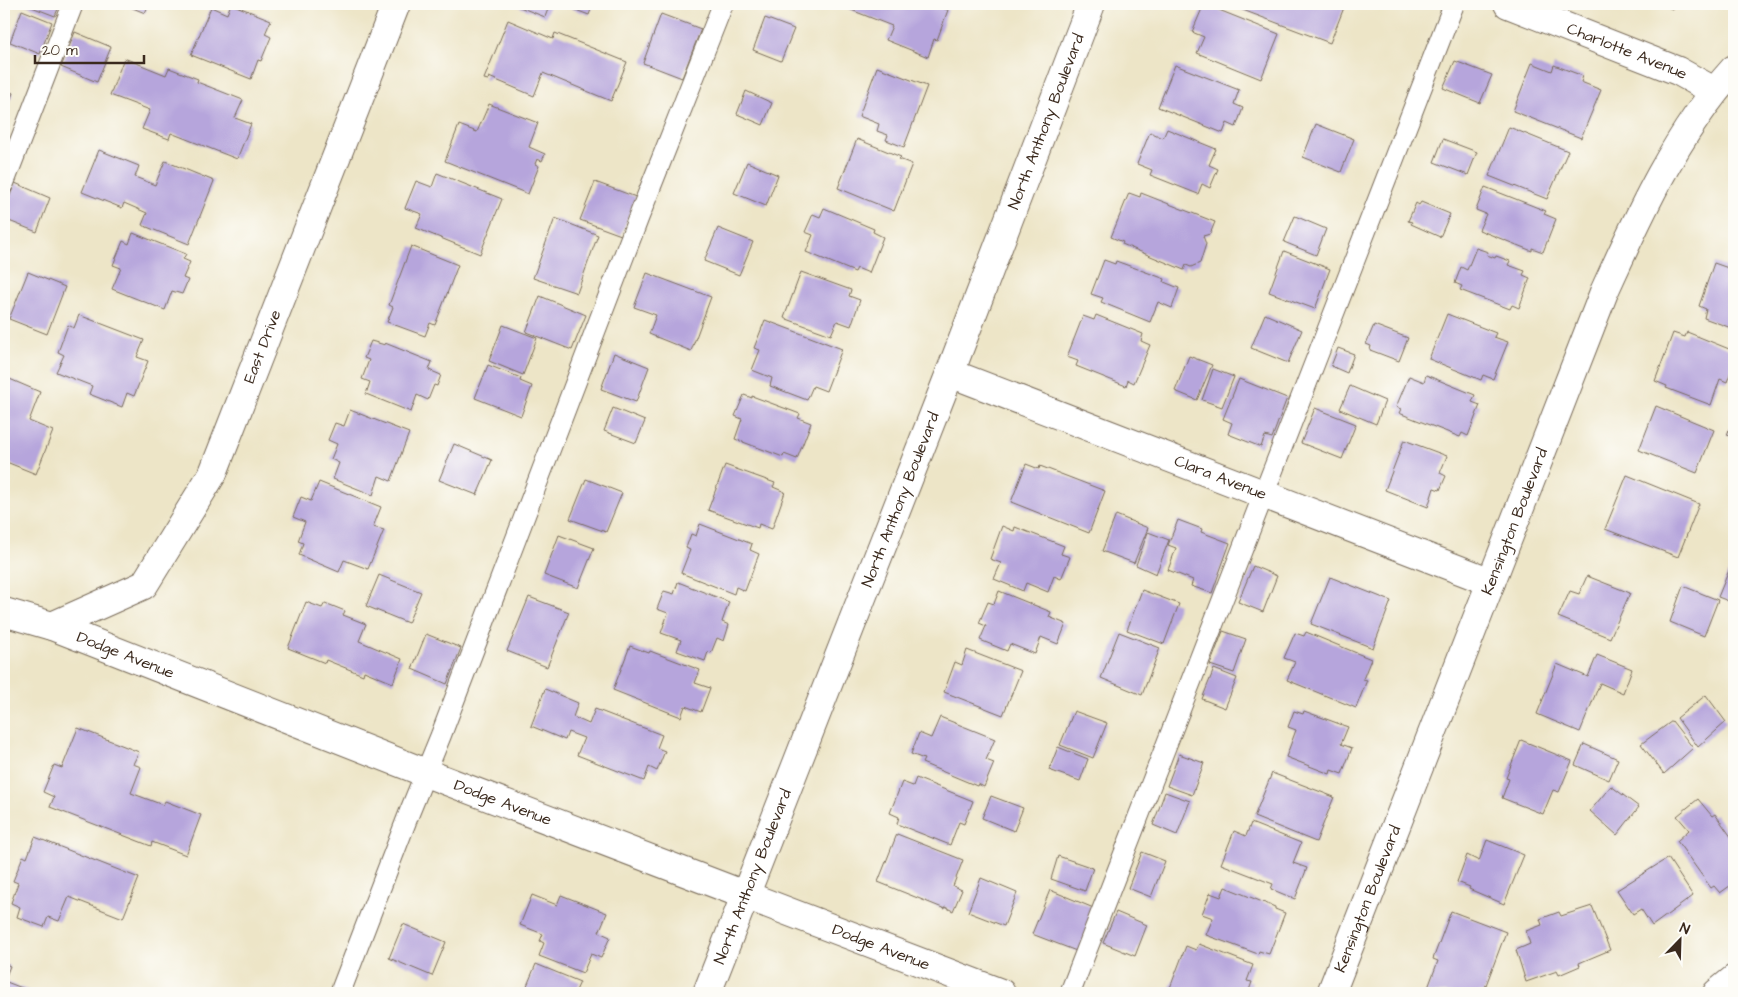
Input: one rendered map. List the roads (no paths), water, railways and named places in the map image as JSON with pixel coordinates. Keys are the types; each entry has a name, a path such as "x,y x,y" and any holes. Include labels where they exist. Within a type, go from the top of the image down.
{"street":[{"name":"East Drive","path":"52,626 144,585 213,473 396,4"},
{"name":"North Anthony Boulevard","path":"707,993 950,373 1091,4"},
{"name":"Charlotte Avenue","path":"1508,4 1678,71 1714,91"},
{"name":"Kensington Boulevard","path":"1331,993 1604,292 1653,187 1714,91 1734,69"},
{"name":"Clara Avenue","path":"950,373 1492,582"},
{"name":"Dodge Avenue","path":"4,612 52,626 426,773 1001,993"},
{"path":"1717,993 1734,979"}],"lane":[{"path":"4,182 73,4"},
{"path":"340,993 638,219 723,4"},
{"path":"1070,993 1454,4"}]}
